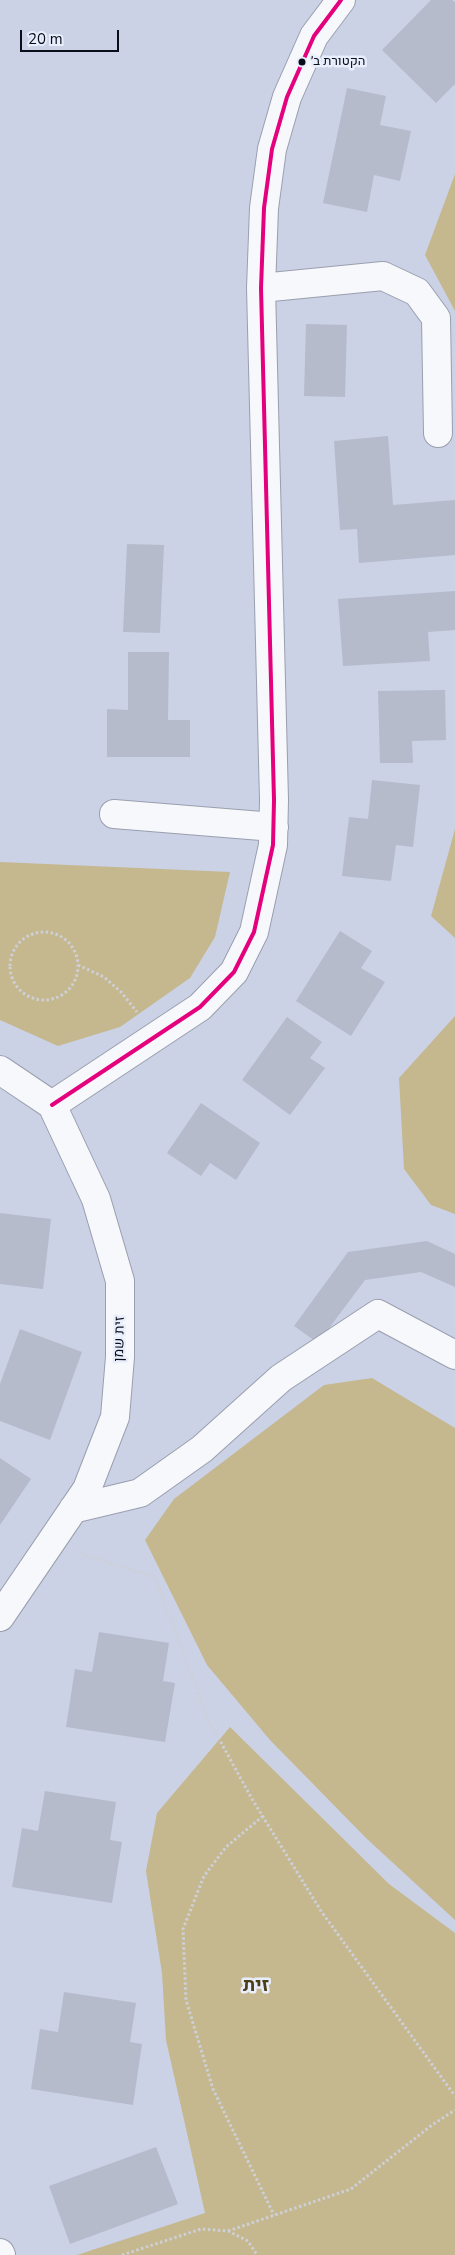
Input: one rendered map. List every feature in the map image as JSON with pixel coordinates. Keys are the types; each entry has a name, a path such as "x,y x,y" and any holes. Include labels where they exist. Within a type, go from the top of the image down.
{"street":[{"path":"0,1070 52,1105 200,1007 234,972 254,932 273,845 274,827 261,288 264,208 272,148 287,97 314,36 341,0"},
{"path":"261,288 383,276 417,292 436,318 438,433"},
{"path":"114,814 274,827"},
{"name":"זית שמן","path":"0,1617 87,1489 115,1417 120,1357 120,1281 96,1199 52,1105"},
{"path":"73,1508 140,1493 202,1449 281,1378 378,1314 455,1354"}],"path":[{"path":"78,965 76,976 70,987 61,995 42,1000 30,997 20,991 10,972 10,960 14,949 22,940 32,934 43,932 54,934 64,939 72,948 78,965 104,977 121,992 155,1037"},
{"path":"50,1544 155,1577 207,1717 263,1816 321,1910 455,2096"},
{"path":"263,1816 226,1847 204,1876 184,1929 186,2000 212,2089 274,2215"},
{"path":"228,2231 351,2189 432,2125 455,2110"},
{"path":"122,2255 201,2229 228,2231 248,2241 257,2255"}],"shaded area":[{"path":"455,174 455,311 425,255"},
{"path":"455,829 455,938 431,916"},
{"path":"0,862 230,872 215,937 190,978 120,1027 58,1046 0,1020"},
{"path":"455,1016 455,1214 431,1205 404,1169 399,1078"},
{"path":"372,1378 455,1428 455,1920 366,1838 270,1740 207,1665 145,1540 174,1499 324,1385"},
{"path":"230,1727 389,1884 455,1933 455,2255 77,2255 205,2213 166,2040 162,1973 146,1871 157,1813"}],"building":[{"path":"431,0 452,0 455,2 455,84 436,103 382,50"},
{"path":"347,88 386,96 380,125 411,131 400,181 374,175 367,212 323,203"},
{"path":"306,324 347,325 345,397 304,396"},
{"path":"388,436 393,505 455,500 455,555 359,563 357,529 340,530 334,441"},
{"path":"127,544 164,545 160,633 123,632"},
{"path":"455,591 455,630 428,632 430,661 343,666 338,599"},
{"path":"128,652 169,652 168,720 190,720 190,757 107,757 107,709 128,710"},
{"path":"445,690 446,740 412,741 413,763 380,763 378,691"},
{"path":"372,780 420,785 413,847 396,845 391,881 342,876 349,817 368,819"},
{"path":"340,931 372,951 361,968 385,982 351,1036 296,1001"},
{"path":"287,1017 322,1042 310,1058 325,1068 290,1115 242,1080"},
{"path":"201,1103 260,1143 236,1180 210,1163 201,1176 167,1153"},
{"path":"0,1213 51,1219 43,1289 0,1284"},
{"path":"427,1241 455,1254 455,1287 421,1272 365,1280 318,1343 294,1326 348,1252"},
{"path":"20,1329 82,1352 50,1440 0,1421 0,1384"},
{"path":"0,1458 31,1479 0,1525"},
{"path":"99,1632 169,1643 163,1681 175,1683 165,1742 66,1727 75,1669 92,1672"},
{"path":"45,1791 116,1802 110,1840 122,1842 112,1903 12,1887 22,1828 38,1831"},
{"path":"64,1992 136,2003 130,2042 142,2044 133,2105 31,2089 40,2029 58,2032"},
{"path":"156,2147 178,2204 70,2244 49,2186"}],"transit line":[{"path":"52,1105 200,1007 234,972 254,932 273,845 274,800 261,288 264,208 272,149 287,97 314,36 341,0"}],"place":[{"name":"הקטורת ב׳","path":"302,62"}],"district":[{"name":"זית","path":"256,1986"}]}
